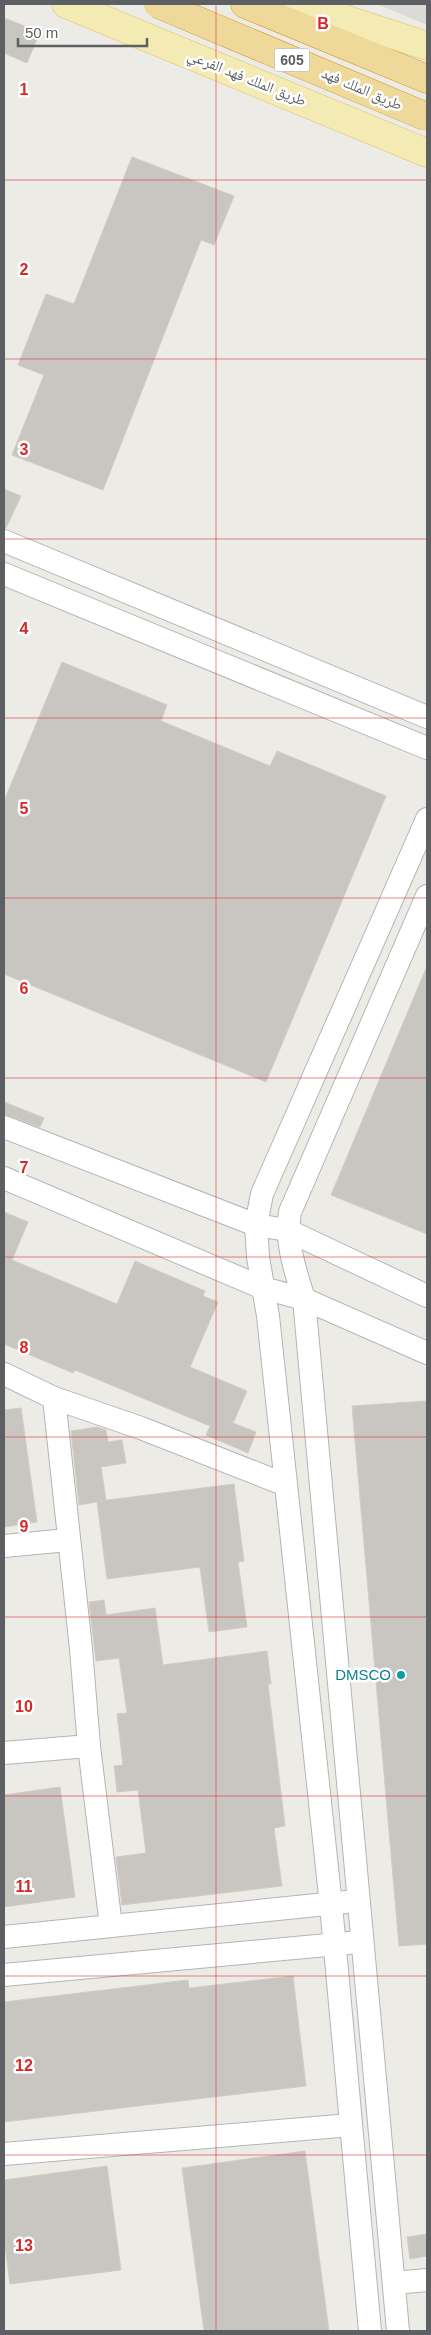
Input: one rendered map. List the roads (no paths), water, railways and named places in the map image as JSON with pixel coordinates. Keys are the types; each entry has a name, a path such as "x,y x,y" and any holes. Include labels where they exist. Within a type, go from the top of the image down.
{"highway":[{"name":"طريق الملك فهد","path":"158,4 427,117"},
{"name":"605","path":"245,4 427,79"}],"main road":[{"name":"طريق الملك فهد الفرعي","path":"66,4 357,122 427,153"},
{"path":"177,4 174,9 177,28 189,37 357,122"},
{"path":"299,4 427,45"},
{"path":"330,4 427,45"}],"street":[{"path":"4,541 427,718"},
{"path":"4,574 427,748"},
{"path":"370,2331 330,1905 268,1316 256,1225 262,1194 427,819"},
{"path":"398,2331 304,1299 295,1269 287,1230 290,1212 427,896"},
{"path":"4,1127 256,1225 287,1230 427,1296"},
{"path":"4,1178 263,1288 304,1299 427,1352"},
{"path":"4,1374 54,1398 141,1428 286,1485"},
{"path":"54,1398 81,1649 89,1746 112,1926"},
{"path":"4,1546 68,1540"},
{"path":"4,1753 89,1746"},
{"path":"4,1937 330,1905 359,1900"},
{"path":"4,1975 334,1944 363,1943"},
{"path":"4,2154 351,2125"},
{"path":"394,2283 427,2280"}],"place":[{"name":"DMSCO","path":"401,1675"}]}
